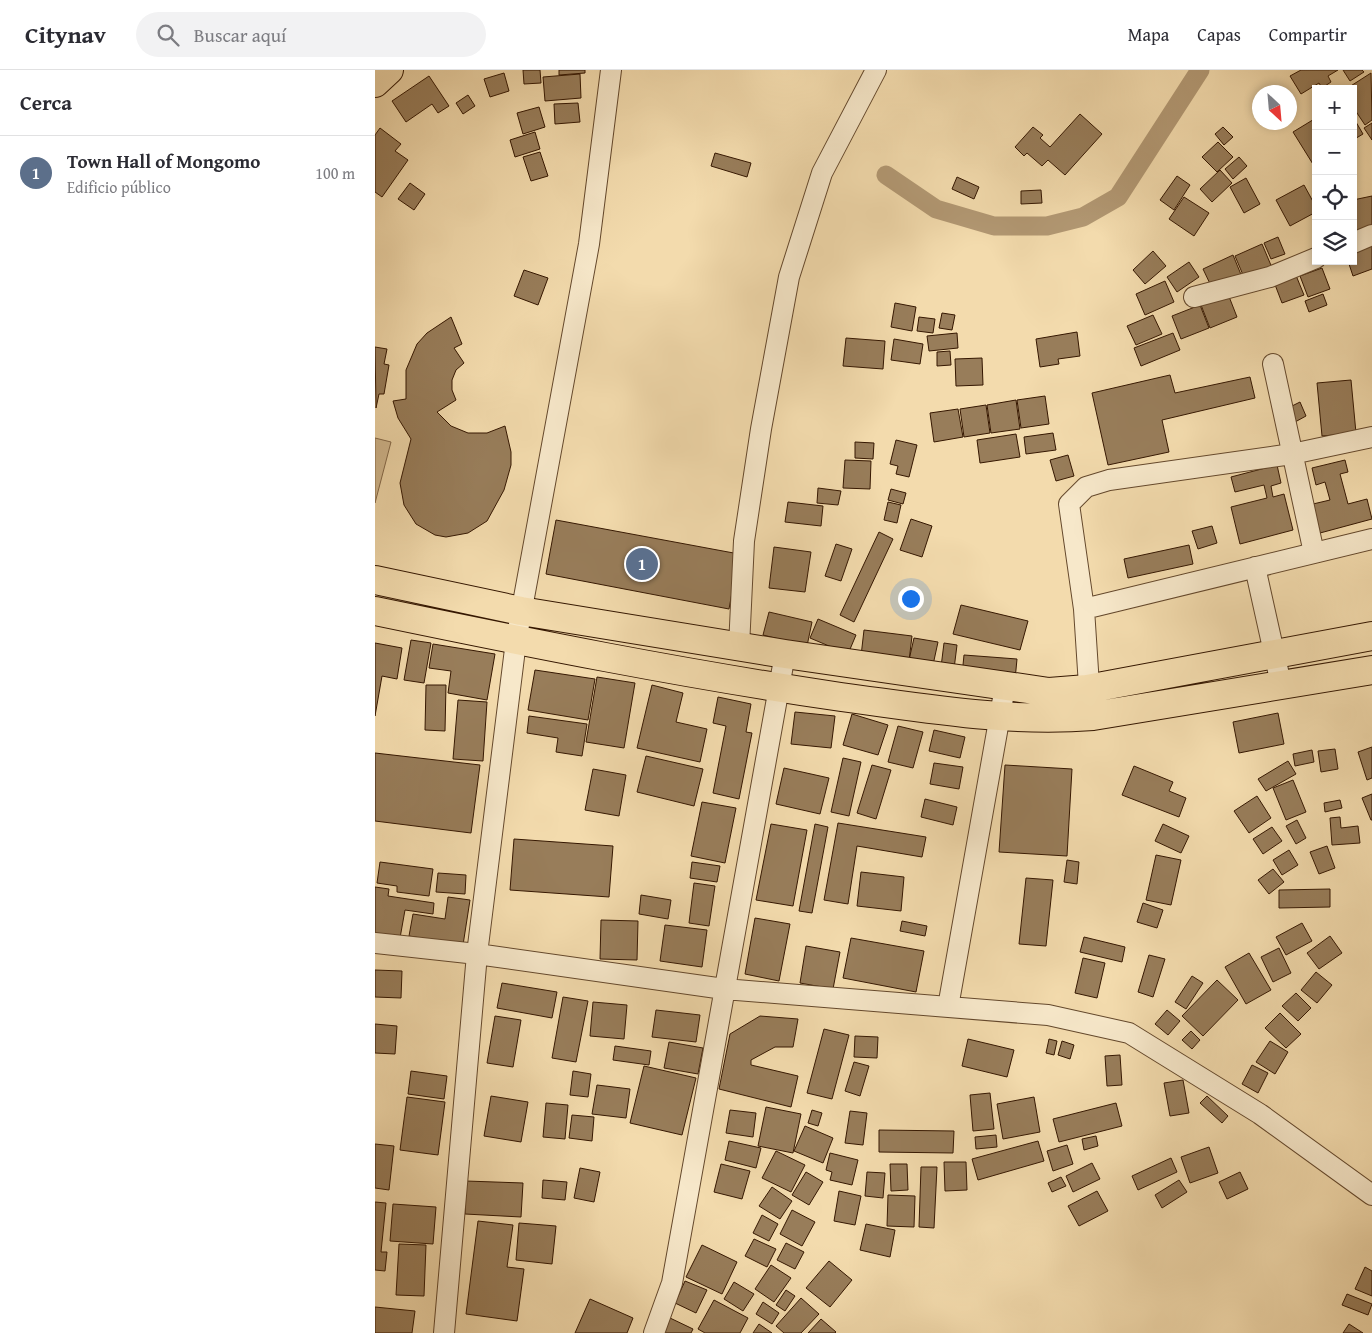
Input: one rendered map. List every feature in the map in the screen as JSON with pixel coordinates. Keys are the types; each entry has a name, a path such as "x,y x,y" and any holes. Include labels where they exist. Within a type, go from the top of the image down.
{"main road":[{"path":"375,83 389,70"},
{"path":"375,580 521,611 739,647 1049,692 1087,689 1372,636"},
{"path":"375,611 516,641 780,688 961,714 1049,720 1093,716 1372,670"}],"street":[{"path":"444,1333 477,954 516,641 589,244 611,70"},
{"path":"739,647 744,541 761,429 789,277 822,174 876,70"},
{"path":"1357,241 1372,235"},
{"path":"1194,297 1270,277 1312,260"},
{"path":"1273,364 1315,553"},
{"path":"1093,716 1087,689 1084,608 1069,504 1086,487 1109,480 1292,454 1372,437"},
{"path":"1084,608 1372,539"},
{"path":"1255,568 1281,684"},
{"path":"654,1333 672,1283 785,654"},
{"path":"948,1007 1005,687"},
{"path":"375,943 477,954 724,989 1048,1016 1129,1033 1260,1114 1372,1195"}],"shaded area":[{"path":"375,438 391,442 375,503"}],"building":[{"path":"523,70 540,70 541,83 524,84"},
{"path":"559,70 585,70 585,73 559,75"},
{"path":"1301,70 1338,70 1328,76 1331,82 1326,85 1320,85 1319,83 1312,85 1312,87 1301,94 1290,76"},
{"path":"1343,70 1362,70 1364,72 1350,81"},
{"path":"504,73 509,91 490,97 484,79"},
{"path":"1371,73 1372,120 1365,125 1357,113 1357,85 1352,85"},
{"path":"580,74 581,98 545,101 543,77"},
{"path":"429,76 449,106 438,113 432,104 406,122 392,101"},
{"path":"468,95 475,106 463,114 456,103"},
{"path":"578,103 580,122 555,124 554,104"},
{"path":"539,107 545,127 523,134 517,113"},
{"path":"1080,114 1102,134 1065,175 1048,160 1042,166 1027,153 1024,156 1015,147 1033,127 1043,135 1040,138 1050,147"},
{"path":"1312,120 1312,163 1293,132"},
{"path":"1372,123 1372,140 1364,128"},
{"path":"1357,124 1363,134 1357,138"},
{"path":"1223,127 1233,137 1224,145 1215,134"},
{"path":"380,128 401,144 395,151 408,160 382,197 375,192 375,135"},
{"path":"535,132 540,149 515,157 510,140"},
{"path":"1218,142 1233,157 1217,172 1202,157"},
{"path":"540,152 548,176 531,181 523,157"},
{"path":"715,153 751,163 747,177 711,166"},
{"path":"1239,157 1247,166 1233,179 1225,169"},
{"path":"1220,170 1232,183 1212,202 1200,189"},
{"path":"1177,176 1190,185 1174,210 1160,200"},
{"path":"957,177 979,187 974,199 952,189"},
{"path":"1246,178 1260,204 1244,213 1230,187"},
{"path":"410,183 425,194 414,210 398,199"},
{"path":"1304,185 1312,200 1312,214 1290,226 1276,200"},
{"path":"1041,190 1042,203 1021,204 1021,191"},
{"path":"1372,196 1372,228 1357,231 1357,199"},
{"path":"1184,197 1209,213 1194,236 1169,219"},
{"path":"1278,237 1285,254 1271,259 1264,243"},
{"path":"1372,243 1372,269 1353,276 1349,265 1357,265 1357,249"},
{"path":"1262,244 1273,270 1246,282 1235,256"},
{"path":"1153,251 1166,266 1145,284 1133,270"},
{"path":"1233,255 1242,277 1213,290 1203,269"},
{"path":"1189,262 1199,277 1177,292 1167,277"},
{"path":"1322,268 1330,289 1308,297 1300,276"},
{"path":"524,270 548,278 538,305 514,296"},
{"path":"1295,273 1304,295 1282,303 1274,282"},
{"path":"1165,281 1174,302 1145,315 1136,294"},
{"path":"1228,294 1237,317 1210,328 1201,305"},
{"path":"1323,294 1327,305 1309,312 1305,301"},
{"path":"895,303 916,307 912,331 891,327"},
{"path":"1200,305 1209,328 1181,339 1172,316"},
{"path":"942,313 955,315 952,330 939,328"},
{"path":"1153,315 1162,334 1136,345 1127,326"},
{"path":"451,317 462,344 454,348 464,363 456,370 452,380 452,390 456,400 437,412 451,426 468,433 487,433 505,426 511,452 511,465 504,490 487,521 468,533 446,537 435,535 416,524 404,505 400,483 411,439 398,418 393,401 406,399 406,370 417,344 427,333"},
{"path":"919,317 935,319 933,333 917,331"},
{"path":"1077,332 1080,356 1058,359 1059,364 1040,367 1036,339"},
{"path":"957,333 958,348 929,351 927,336"},
{"path":"1173,333 1180,350 1141,366 1134,348"},
{"path":"846,338 885,341 883,369 843,366"},
{"path":"894,339 923,344 920,364 891,360"},
{"path":"375,347 387,349 384,364 389,365 384,394 379,394 376,408"},
{"path":"950,351 951,365 937,366 937,352"},
{"path":"982,358 983,385 956,386 955,359"},
{"path":"1170,375 1175,393 1250,377 1255,398 1162,420 1169,452 1108,465 1092,393"},
{"path":"1351,380 1356,433 1322,436 1317,383"},
{"path":"1045,396 1049,424 1021,428 1017,400"},
{"path":"1016,400 1020,429 991,433 987,405"},
{"path":"1300,402 1306,416 1295,422 1288,408"},
{"path":"986,405 990,433 964,437 960,409"},
{"path":"958,409 963,437 934,442 930,413"},
{"path":"1053,433 1056,450 1026,454 1024,437"},
{"path":"1016,434 1020,457 980,463 977,440"},
{"path":"896,440 917,445 909,477 896,474 898,466 890,464"},
{"path":"855,442 874,443 873,459 855,458"},
{"path":"1068,455 1074,476 1056,481 1050,460"},
{"path":"845,460 871,461 870,489 843,488"},
{"path":"1345,460 1348,472 1340,474 1348,504 1367,499 1372,519 1320,533 1313,504 1330,500 1325,482 1316,485 1312,468"},
{"path":"1277,465 1281,483 1271,486 1273,497 1284,494 1293,530 1240,544 1231,507 1267,498 1264,485 1235,492 1231,477"},
{"path":"818,488 841,491 838,505 817,503"},
{"path":"891,489 906,493 903,504 888,500"},
{"path":"788,502 823,506 821,526 785,522"},
{"path":"888,502 901,505 897,523 884,520"},
{"path":"911,519 932,526 922,557 900,550"},
{"path":"556,520 739,554 729,609 546,574"},
{"path":"1212,526 1217,543 1198,549 1192,531"},
{"path":"879,532 893,539 854,622 840,615"},
{"path":"836,544 852,549 841,581 825,576"},
{"path":"1189,545 1193,564 1128,578 1124,559"},
{"path":"774,547 811,552 805,592 769,588"},
{"path":"961,605 1028,621 1020,650 953,634"},
{"path":"769,612 812,622 807,646 763,635"},
{"path":"818,619 856,635 848,654 810,638"},
{"path":"864,630 912,636 909,661 861,656"},
{"path":"914,638 938,642 933,665 909,660"},
{"path":"411,640 431,643 424,683 404,680"},
{"path":"375,643 402,648 397,679 382,676 375,716"},
{"path":"944,643 957,645 954,669 941,667"},
{"path":"433,644 495,654 487,700 448,693 451,671 429,668"},
{"path":"964,655 1017,659 1015,680 962,675"},
{"path":"535,670 595,679 588,720 528,710"},
{"path":"597,677 635,683 624,748 586,742"},
{"path":"426,685 446,685 445,731 425,730"},
{"path":"652,685 683,693 676,722 707,729 700,762 637,748"},
{"path":"718,697 751,704 746,732 752,733 739,799 713,793 726,726 713,723"},
{"path":"458,700 487,702 483,761 453,759"},
{"path":"795,712 835,716 831,748 791,744"},
{"path":"1278,713 1284,744 1239,753 1233,722"},
{"path":"852,714 888,725 878,755 843,745"},
{"path":"529,716 587,724 582,756 556,752 558,738 527,733"},
{"path":"898,726 923,732 913,768 888,762"},
{"path":"934,730 965,737 960,758 929,751"},
{"path":"1372,747 1372,778 1367,780 1358,752"},
{"path":"1335,749 1338,769 1321,772 1318,751"},
{"path":"1312,750 1314,762 1295,766 1293,754"},
{"path":"375,753 480,765 471,833 375,821"},
{"path":"646,756 703,769 694,806 637,792"},
{"path":"843,758 861,762 849,816 831,812"},
{"path":"1288,761 1296,774 1266,791 1258,779"},
{"path":"934,763 963,767 959,789 930,784"},
{"path":"872,765 891,770 876,819 857,813"},
{"path":"1005,765 1072,769 1067,856 999,852"},
{"path":"1134,766 1173,782 1169,791 1186,798 1179,817 1122,795"},
{"path":"784,768 829,778 820,814 776,804"},
{"path":"593,769 626,775 619,816 585,810"},
{"path":"1293,780 1306,812 1286,820 1273,788"},
{"path":"1372,794 1372,820 1371,820 1362,798"},
{"path":"1257,796 1271,818 1249,833 1234,811"},
{"path":"925,799 957,807 953,825 921,817"},
{"path":"1340,800 1342,808 1325,812 1324,803"},
{"path":"702,802 736,808 725,863 691,856"},
{"path":"1340,817 1341,828 1358,826 1360,843 1332,845 1330,818"},
{"path":"1297,820 1306,838 1296,844 1286,826"},
{"path":"838,823 926,837 922,857 857,846 848,904 824,900"},
{"path":"771,824 807,830 793,906 756,900"},
{"path":"815,824 828,827 812,913 799,911"},
{"path":"1163,824 1189,836 1181,853 1155,841"},
{"path":"1272,827 1282,841 1263,854 1253,839"},
{"path":"514,839 613,846 609,897 510,890"},
{"path":"1327,846 1335,868 1319,874 1310,852"},
{"path":"1289,850 1298,865 1282,875 1273,860"},
{"path":"1156,855 1181,860 1171,905 1146,900"},
{"path":"1067,860 1079,862 1077,884 1064,882"},
{"path":"380,862 433,869 429,896 397,892 397,886 377,883"},
{"path":"692,862 720,866 717,882 690,878"},
{"path":"1273,869 1284,882 1269,894 1258,880"},
{"path":"861,872 904,877 901,911 857,906"},
{"path":"438,873 466,875 465,894 436,892"},
{"path":"1026,878 1053,880 1046,946 1019,944"},
{"path":"694,883 715,886 709,926 689,923"},
{"path":"375,887 389,889 388,896 434,903 433,914 405,910 400,938 375,934"},
{"path":"1330,889 1330,907 1279,908 1279,890"},
{"path":"641,895 671,900 668,919 639,914"},
{"path":"448,897 470,900 463,945 409,936 413,914 445,919"},
{"path":"1143,903 1163,910 1157,928 1137,922"},
{"path":"755,918 790,924 779,981 745,974"},
{"path":"601,920 638,921 637,960 600,959"},
{"path":"902,921 927,926 925,936 900,931"},
{"path":"1302,923 1312,941 1286,955 1276,937"},
{"path":"665,925 707,930 702,967 660,961"},
{"path":"1330,936 1342,953 1319,969 1307,953"},
{"path":"1084,937 1125,947 1122,962 1080,952"},
{"path":"851,938 924,951 916,992 843,978"},
{"path":"806,946 840,952 833,989 800,983"},
{"path":"1279,948 1291,973 1273,982 1261,957"},
{"path":"1249,953 1271,990 1246,1004 1225,967"},
{"path":"1149,955 1165,959 1153,997 1138,992"},
{"path":"1083,958 1105,963 1097,998 1075,993"},
{"path":"375,970 402,971 401,998 375,997"},
{"path":"1316,972 1332,985 1317,1003 1301,990"},
{"path":"1192,976 1203,983 1186,1009 1175,1002"},
{"path":"1217,980 1238,1000 1203,1036 1182,1016"},
{"path":"502,983 557,992 552,1018 497,1008"},
{"path":"1296,993 1311,1008 1298,1021 1282,1006"},
{"path":"563,997 588,1001 576,1062 552,1058"},
{"path":"593,1002 627,1005 624,1039 590,1036"},
{"path":"656,1010 700,1015 696,1042 652,1037"},
{"path":"1167,1010 1180,1021 1168,1035 1155,1024"},
{"path":"1280,1013 1301,1034 1286,1048 1265,1028"},
{"path":"495,1016 521,1020 513,1067 487,1063"},
{"path":"760,1016 798,1019 793,1047 775,1047 751,1060 751,1065 798,1076 791,1107 719,1089 730,1034"},
{"path":"375,1024 397,1026 395,1054 375,1053"},
{"path":"824,1029 849,1035 832,1099 807,1093"},
{"path":"1191,1031 1200,1040 1192,1049 1182,1040"},
{"path":"855,1036 878,1037 877,1058 854,1057"},
{"path":"968,1039 1014,1050 1007,1077 962,1066"},
{"path":"1049,1039 1057,1041 1054,1055 1046,1053"},
{"path":"1062,1041 1074,1045 1070,1059 1058,1055"},
{"path":"1270,1041 1288,1052 1275,1074 1256,1062"},
{"path":"669,1042 703,1048 698,1074 664,1068"},
{"path":"615,1046 651,1051 649,1065 613,1060"},
{"path":"1120,1055 1122,1085 1107,1086 1105,1056"},
{"path":"854,1062 869,1066 860,1096 845,1091"},
{"path":"1252,1065 1268,1073 1258,1093 1242,1084"},
{"path":"644,1066 696,1078 682,1135 630,1123"},
{"path":"411,1071 447,1076 444,1099 408,1094"},
{"path":"573,1071 591,1074 588,1097 570,1095"},
{"path":"1183,1080 1189,1113 1170,1116 1164,1083"},
{"path":"597,1085 630,1089 626,1118 592,1114"},
{"path":"990,1093 994,1129 973,1131 970,1095"},
{"path":"491,1096 528,1102 521,1142 484,1136"},
{"path":"1207,1096 1228,1116 1222,1123 1200,1103"},
{"path":"407,1097 445,1102 438,1155 400,1150"},
{"path":"1034,1097 1040,1132 1003,1139 997,1104"},
{"path":"546,1103 568,1105 565,1139 543,1137"},
{"path":"1116,1103 1122,1126 1059,1142 1053,1119"},
{"path":"766,1107 801,1114 793,1153 758,1146"},
{"path":"730,1110 756,1113 753,1137 726,1133"},
{"path":"812,1110 822,1113 818,1126 808,1123"},
{"path":"850,1111 867,1113 863,1145 845,1143"},
{"path":"572,1115 594,1117 592,1141 569,1138"},
{"path":"805,1126 833,1138 823,1163 794,1151"},
{"path":"879,1130 954,1131 953,1153 879,1152"},
{"path":"996,1135 997,1147 976,1149 975,1137"},
{"path":"1096,1136 1098,1146 1084,1150 1082,1139"},
{"path":"729,1141 761,1148 756,1168 725,1160"},
{"path":"1038,1141 1044,1161 978,1180 972,1159"},
{"path":"375,1144 394,1146 389,1190 375,1188"},
{"path":"1067,1145 1073,1164 1053,1171 1047,1151"},
{"path":"1209,1147 1218,1173 1190,1183 1181,1157"},
{"path":"776,1151 805,1165 791,1192 762,1178"},
{"path":"830,1153 858,1160 852,1185 830,1180 832,1172 826,1170"},
{"path":"1171,1158 1177,1172 1138,1190 1132,1176"},
{"path":"944,1162 966,1162 967,1190 945,1191"},
{"path":"1092,1163 1100,1179 1073,1192 1066,1176"},
{"path":"721,1164 750,1171 742,1199 714,1192"},
{"path":"890,1164 907,1164 908,1190 891,1191"},
{"path":"921,1167 937,1167 934,1228 919,1227"},
{"path":"580,1168 600,1172 594,1202 574,1198"},
{"path":"806,1172 823,1182 809,1205 792,1195"},
{"path":"867,1172 885,1173 883,1198 865,1196"},
{"path":"1240,1172 1248,1189 1227,1199 1219,1182"},
{"path":"1061,1177 1066,1186 1052,1192 1048,1183"},
{"path":"543,1180 567,1182 565,1200 542,1198"},
{"path":"1179,1180 1187,1192 1162,1208 1155,1195"},
{"path":"466,1181 523,1183 521,1217 465,1214"},
{"path":"772,1187 792,1201 780,1219 759,1206"},
{"path":"839,1191 861,1196 855,1225 834,1221"},
{"path":"1097,1191 1108,1211 1079,1226 1068,1206"},
{"path":"888,1195 915,1196 914,1227 887,1226"},
{"path":"375,1202 386,1203 381,1252 387,1252 385,1271 375,1270"},
{"path":"393,1204 436,1207 433,1244 390,1241"},
{"path":"792,1210 815,1222 802,1246 780,1234"},
{"path":"762,1215 778,1224 769,1241 753,1233"},
{"path":"478,1221 513,1225 507,1267 524,1269 517,1321 466,1314"},
{"path":"519,1223 556,1226 552,1264 516,1260"},
{"path":"866,1224 895,1230 890,1257 860,1250"},
{"path":"754,1239 776,1249 767,1267 745,1256"},
{"path":"786,1243 804,1252 795,1269 777,1260"},
{"path":"399,1244 426,1245 424,1296 396,1295"},
{"path":"702,1245 737,1262 722,1294 686,1277"},
{"path":"829,1261 852,1280 830,1307 806,1288"},
{"path":"771,1265 791,1278 774,1302 755,1289"},
{"path":"1365,1267 1372,1271 1372,1296 1355,1289"},
{"path":"685,1281 707,1290 696,1313 675,1303"},
{"path":"734,1282 754,1294 743,1311 724,1299"},
{"path":"786,1290 795,1296 785,1311 776,1305"},
{"path":"1347,1294 1372,1304 1368,1315 1342,1305"},
{"path":"801,1298 819,1314 801,1333 784,1333 776,1326"},
{"path":"590,1299 633,1318 627,1333 575,1333"},
{"path":"714,1300 748,1318 740,1333 705,1333 698,1329"},
{"path":"763,1302 779,1313 772,1324 756,1314"},
{"path":"375,1307 415,1311 412,1333 375,1333"},
{"path":"670,1318 693,1329 691,1333 663,1333"},
{"path":"821,1319 836,1332 808,1333"},
{"path":"759,1324 772,1333 753,1333"},
{"path":"1349,1324 1363,1333 1343,1333"}],"waterway":[{"path":"886,175 936,209 994,226 1047,226 1083,217 1118,197 1200,70"}],"place":[{"name":"Town Hall of Mongomo","path":"642,564"}]}
